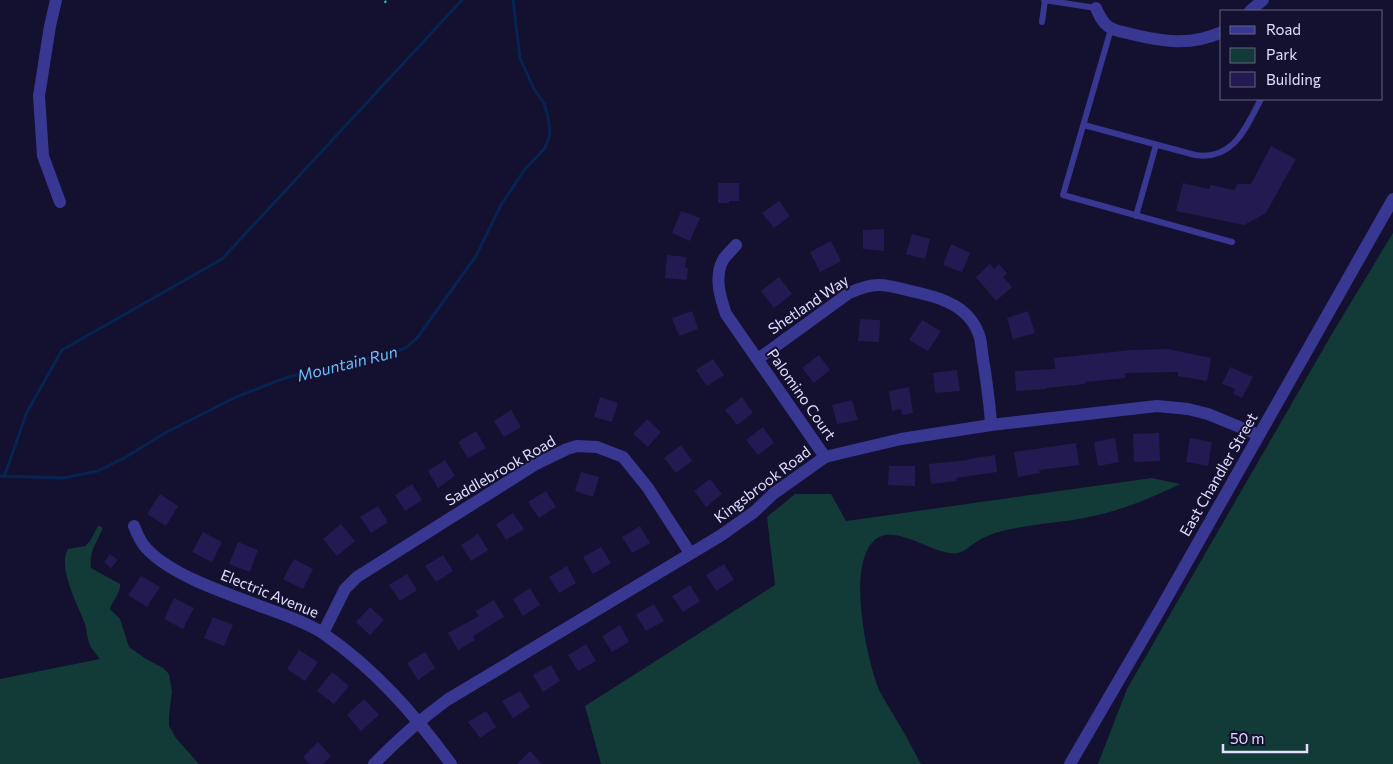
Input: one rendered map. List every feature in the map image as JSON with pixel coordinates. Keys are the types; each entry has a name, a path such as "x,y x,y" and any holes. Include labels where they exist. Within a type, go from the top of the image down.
{"street":[{"path":"56,0 39,96 43,156 60,202"},
{"path":"1251,10 1263,0"},
{"path":"1096,8 1102,20 1111,29 1156,40 1178,43 1197,41 1220,33"},
{"name":"East Chandler Street","path":"1070,764 1393,199"},
{"name":"Palomino Court","path":"736,245 723,261 719,279 720,298 726,314 825,457"},
{"name":"Shetland Way","path":"758,359 849,293 862,288 877,284 940,298 954,304 965,313 973,322 980,338 991,426"},
{"name":"Kingsbrook Road","path":"374,764 419,721 447,700 720,536 825,457 901,439 1157,406 1188,409 1208,414 1259,435"},
{"name":"Saddlebrook Road","path":"323,633 346,588 357,577 536,464 577,446 597,447 623,457 648,488 690,553"},
{"name":"Electric Avenue","path":"134,526 146,549 172,568 194,580 287,616 323,633 377,677 419,721 451,764"}],"lane":[{"path":"1042,22 1045,0 1096,8"},
{"path":"1111,29 1063,196 1232,242"},
{"path":"1084,125 1200,156 1211,155 1226,150 1242,133 1260,100"},
{"path":"1136,216 1156,145"}],"green space":[{"path":"1393,233 1393,764 1098,764 1127,689 1333,332"},
{"path":"1152,478 1180,484 1121,509 1084,518 998,532 983,538 958,553 941,551 910,539 891,535 882,536 870,546 863,562 860,584 864,634 869,657 880,692 921,764 601,764 585,706 775,585 767,517 795,494 831,494 846,521"},
{"path":"98,526 102,527 102,530 92,552 91,568 120,584 119,591 110,609 120,619 129,647 163,668 169,674 172,691 169,726 176,738 199,764 0,764 0,679 100,659 90,644 65,566 65,557 68,549 85,546"}],"building":[{"path":"1271,146 1296,159 1266,213 1244,225 1176,211 1183,183 1209,189 1211,185 1234,190 1238,184 1251,184"},
{"path":"718,183 739,183 739,201 718,203"},
{"path":"779,201 790,216 774,228 762,213"},
{"path":"681,211 700,218 690,241 672,233"},
{"path":"884,229 884,251 863,249 863,230"},
{"path":"912,234 930,239 925,259 906,254"},
{"path":"831,241 841,261 820,272 810,252"},
{"path":"951,244 970,253 962,272 943,265"},
{"path":"667,255 686,257 685,268 688,268 687,280 665,278"},
{"path":"990,264 994,269 999,264 1007,273 1003,277 1012,287 996,301 976,277"},
{"path":"779,277 792,294 774,308 761,291"},
{"path":"692,311 698,329 679,336 672,318"},
{"path":"1028,311 1035,333 1013,339 1007,318"},
{"path":"860,319 880,320 879,342 858,341"},
{"path":"922,320 941,331 928,351 909,340"},
{"path":"1168,349 1211,358 1207,381 1178,376 1178,372 1125,373 1125,378 1085,382 1085,384 1046,389 1016,391 1015,371 1055,369 1054,358 1132,350"},
{"path":"819,355 830,370 814,383 802,368"},
{"path":"713,359 724,375 707,386 696,370"},
{"path":"1230,367 1253,377 1242,398 1233,394 1235,389 1222,384"},
{"path":"957,370 960,391 935,393 933,373"},
{"path":"909,387 913,413 902,415 901,409 892,411 889,391"},
{"path":"600,397 618,403 612,422 594,417"},
{"path":"742,397 753,413 737,425 725,410"},
{"path":"852,400 858,420 837,424 832,405"},
{"path":"511,410 521,427 504,437 494,421"},
{"path":"647,419 661,432 648,447 633,434"},
{"path":"763,427 774,443 758,455 746,440"},
{"path":"476,431 486,448 468,458 458,442"},
{"path":"1159,433 1160,461 1134,462 1133,434"},
{"path":"1115,438 1119,462 1098,466 1094,442"},
{"path":"1190,438 1212,442 1208,466 1186,462"},
{"path":"1076,443 1079,465 1039,470 1040,473 1018,477 1014,452"},
{"path":"681,445 692,461 676,473 664,458"},
{"path":"995,455 997,472 956,478 957,481 931,484 929,464"},
{"path":"445,460 455,476 438,488 428,471"},
{"path":"889,466 915,466 915,486 888,485"},
{"path":"581,472 599,477 593,497 575,491"},
{"path":"710,479 722,494 706,507 694,491"},
{"path":"412,484 422,500 405,511 395,495"},
{"path":"546,491 556,507 539,518 528,502"},
{"path":"160,494 178,506 166,526 147,514"},
{"path":"378,506 388,522 371,533 360,517"},
{"path":"513,513 524,529 506,540 496,524"},
{"path":"341,524 355,541 337,556 323,539"},
{"path":"640,526 650,543 632,553 622,537"},
{"path":"203,532 222,542 212,562 192,552"},
{"path":"478,534 488,550 471,561 461,545"},
{"path":"238,542 258,550 250,572 229,564"},
{"path":"601,547 611,563 593,574 583,557"},
{"path":"110,554 118,560 111,568 104,562"},
{"path":"443,555 453,571 436,582 425,566"},
{"path":"294,559 313,569 303,589 283,579"},
{"path":"724,564 734,580 716,591 706,575"},
{"path":"567,566 576,583 559,593 549,577"},
{"path":"407,574 417,590 400,601 389,585"},
{"path":"141,576 160,587 147,607 128,595"},
{"path":"690,585 700,601 683,612 672,596"},
{"path":"530,588 540,605 523,616 513,599"},
{"path":"174,598 194,608 183,629 164,619"},
{"path":"494,600 504,617 473,636 475,640 458,650 448,633 479,616 476,611"},
{"path":"654,604 664,621 646,631 636,615"},
{"path":"370,607 384,620 370,635 356,622"},
{"path":"213,617 233,625 224,646 204,638"},
{"path":"620,625 629,642 612,652 602,636"},
{"path":"586,644 596,661 578,671 568,655"},
{"path":"299,650 318,662 305,681 287,669"},
{"path":"425,652 435,668 418,680 407,663"},
{"path":"551,665 560,681 543,692 533,675"},
{"path":"332,672 349,686 334,704 317,691"},
{"path":"520,691 530,707 513,718 502,701"},
{"path":"364,699 379,715 361,731 347,715"},
{"path":"486,711 496,727 480,738 468,722"},
{"path":"318,742 331,756 323,764 310,764 303,757"},
{"path":"530,751 542,764 517,764"}],"waterway":[{"path":"4,477 27,412 62,350 222,259 462,0"},
{"name":"Mountain Run","path":"0,476 63,478 98,471 126,457 165,433 236,397 285,378 406,348 417,338 476,256 501,205 525,169 545,148 550,134 544,103 534,89 520,58 513,0"}]}
